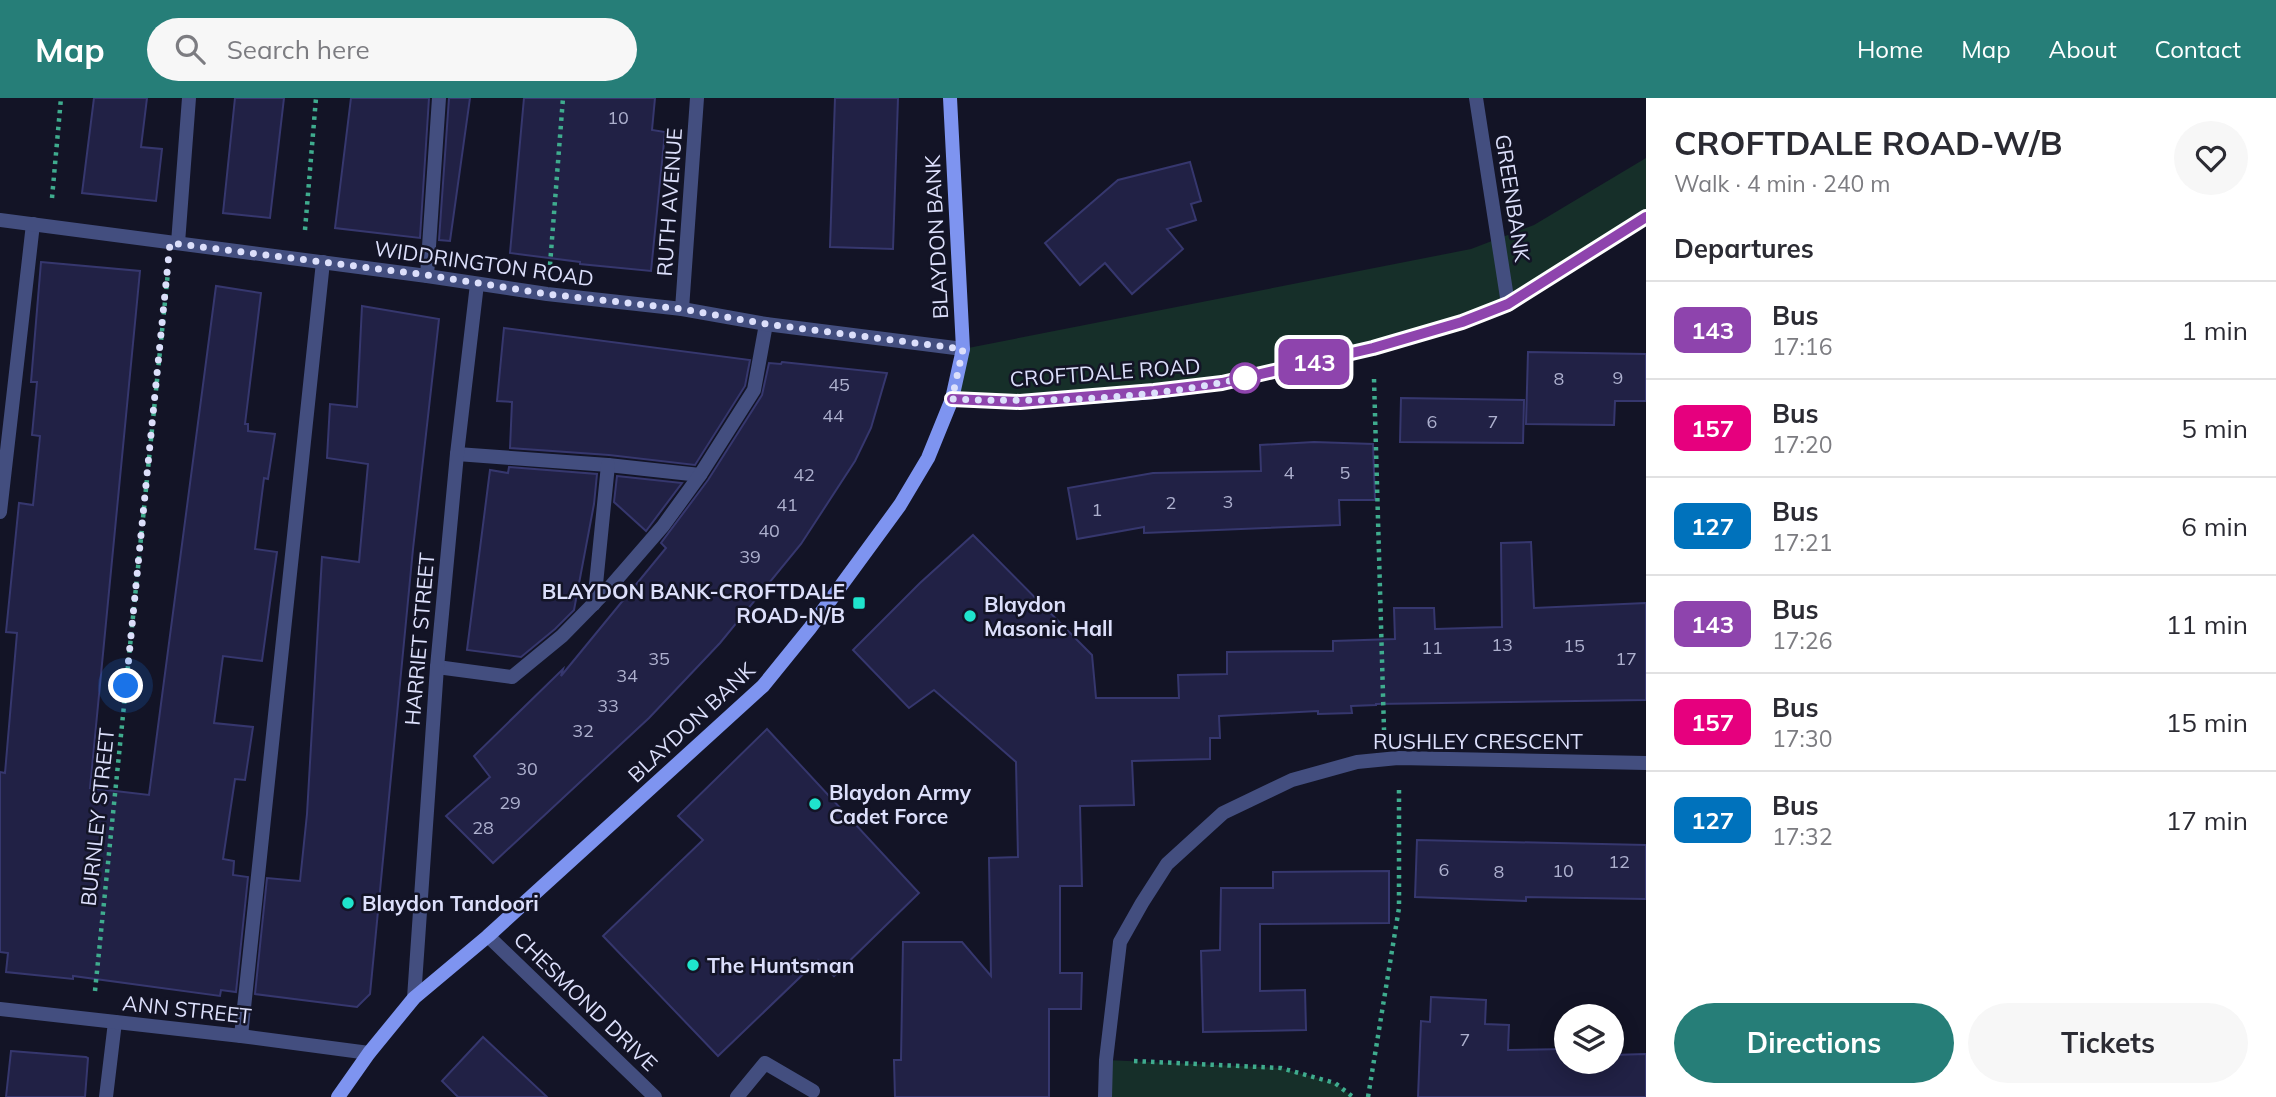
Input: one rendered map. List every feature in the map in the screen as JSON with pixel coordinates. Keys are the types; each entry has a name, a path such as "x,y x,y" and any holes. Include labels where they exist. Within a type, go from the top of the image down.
{"street":[{"path":"174,243 190,98"},
{"path":"427,275 439,98"},
{"name":"RUTH AVENUE","path":"682,309 697,98"},
{"name":"BLAYDON BANK","path":"338,1097 369,1053 414,998 488,936 764,686 900,505 928,458 952,399 963,349 950,98"},
{"name":"GREENBANK","path":"1476,98 1508,304"},
{"name":"CROFTDALE ROAD","path":"952,399 1020,402 1168,390 1222,383 1373,348 1462,322 1508,304 1646,217"},
{"name":"WIDDRINGTON ROAD","path":"0,220 427,275 547,294 682,309 766,324 963,349"},
{"path":"0,512 33,224"},
{"path":"241,1036 323,262"},
{"name":"HARRIET STREET","path":"414,998 437,667 457,454 477,284"},
{"path":"437,667 512,677 562,636 594,604 663,526 700,475 754,390 766,324"},
{"path":"457,454 700,475"},
{"path":"594,604 608,465"},
{"name":"RUSHLEY CRESCENT","path":"1105,1097 1106,1060 1120,942 1167,864 1223,813 1292,780 1357,762 1392,759 1646,763"},
{"name":"CHESMOND DRIVE","path":"488,936 655,1097"},
{"name":"ANN STREET","path":"0,1009 369,1053"},
{"path":"106,1097 115,1022"},
{"path":"737,1097 765,1063 813,1091"}],"path":[{"path":"50,227 61,98"},
{"path":"302,259 316,98"},
{"path":"547,294 563,98"},
{"name":"BURNLEY STREET","path":"92,1019 174,243"},
{"path":"1368,1097 1399,908 1373,348"},
{"path":"1106,1060 1280,1068 1335,1083 1353,1097"}],"green space":[{"path":"1646,158 1646,220 1507,311 1154,392 952,399 963,349 1471,249 1534,225"},
{"path":"1106,1060 1281,1068 1335,1083 1353,1097 1105,1097"}],"building":[{"path":"94,98 147,98 141,147 162,149 156,201 82,193"},
{"path":"235,98 284,98 270,218 223,213"},
{"path":"351,98 429,98 420,238 335,228"},
{"path":"449,98 470,98 450,241 439,240"},
{"path":"524,98 655,98 652,130 665,132 651,271 510,253"},
{"path":"835,98 898,98 893,249 830,247"},
{"path":"1190,162 1201,201 1191,204 1196,220 1167,229 1183,249 1132,294 1105,263 1080,285 1045,243 1118,180"},
{"path":"41,262 140,271 90,788 149,795 216,286 261,293 245,424 248,424 248,431 275,434 268,479 264,478 255,549 277,552 262,661 223,656 214,723 253,727 245,780 235,779 223,859 234,861 233,875 248,877 236,992 221,990 220,996 73,976 73,979 6,972 8,953 0,952 0,772 5,773 17,633 6,632 19,503 33,505 40,436 32,435 37,382 31,382"},
{"path":"362,306 439,319 413,549 370,994 357,1007 255,994 267,878 300,881 307,814 322,557 359,562 368,464 327,458 330,404 357,407"},
{"path":"504,328 750,360 745,386 695,465 510,448 512,402 497,401"},
{"path":"1528,352 1646,354 1646,401 1615,401 1614,425 1526,424"},
{"path":"769,363 887,373 871,428 855,461 801,544 720,643 649,718 493,863 446,816 490,777 474,756 563,669 561,676 666,548 661,543 708,480 762,395"},
{"path":"1401,398 1524,400 1523,443 1400,442"},
{"path":"1314,442 1373,444 1375,500 1339,500 1340,525 1144,533 1144,527 1077,539 1068,488 1153,473 1261,471 1260,445"},
{"path":"509,467 597,474 574,610 521,657 467,650 490,470 508,473"},
{"path":"617,476 682,483 646,531 614,502"},
{"path":"973,535 1092,655 1096,698 1179,698 1178,675 1227,674 1227,652 1333,651 1333,641 1395,639 1394,608 1434,608 1435,629 1502,627 1501,543 1531,542 1534,608 1646,603 1646,700 1376,704 1351,706 1352,713 1318,714 1318,711 1219,716 1220,738 1210,738 1210,759 1132,761 1134,805 1080,806 1082,886 1060,886 1060,973 1082,973 1081,1009 1049,1009 1049,1097 895,1097 894,1060 901,1060 903,942 962,942 991,976 989,858 1018,857 1016,762 934,690 909,708 853,650"},
{"path":"767,729 919,893 834,976 818,960 718,1056 603,936 703,840 678,816"},
{"path":"1417,840 1646,845 1646,899 1526,897 1526,901 1415,897"},
{"path":"1389,871 1389,923 1260,924 1260,991 1305,990 1306,1030 1203,1032 1201,951 1220,950 1221,888 1273,888 1273,872"},
{"path":"1431,997 1486,1000 1485,1024 1509,1025 1508,1050 1554,1049 1554,1074 1624,1074 1624,1055 1646,1054 1646,1097 1418,1097 1421,1021 1430,1022"},
{"path":"483,1037 547,1097 458,1097 442,1081"},
{"path":"11,1051 88,1058 85,1097 6,1097"}],"bus line":[{"name":"143","path":"952,399 1020,402 1085,398 1222,383 1373,348 1462,322 1508,304 1646,217"}],"place":[{"name":"BLAYDON BANK-CROFTDALE ROAD-N/B","path":"859,603"},
{"name":"Blaydon Masonic Hall","path":"970,616"},
{"name":"Blaydon Army Cadet Force","path":"815,804"},
{"name":"Blaydon Tandoori","path":"348,903"},
{"name":"The Huntsman","path":"693,965"}],"route":[{"path":"126,686 170,243 427,275 547,294 682,309 766,324 963,349 952,399 1020,402 1085,398 1222,383 1247,377 1245,378"}]}
